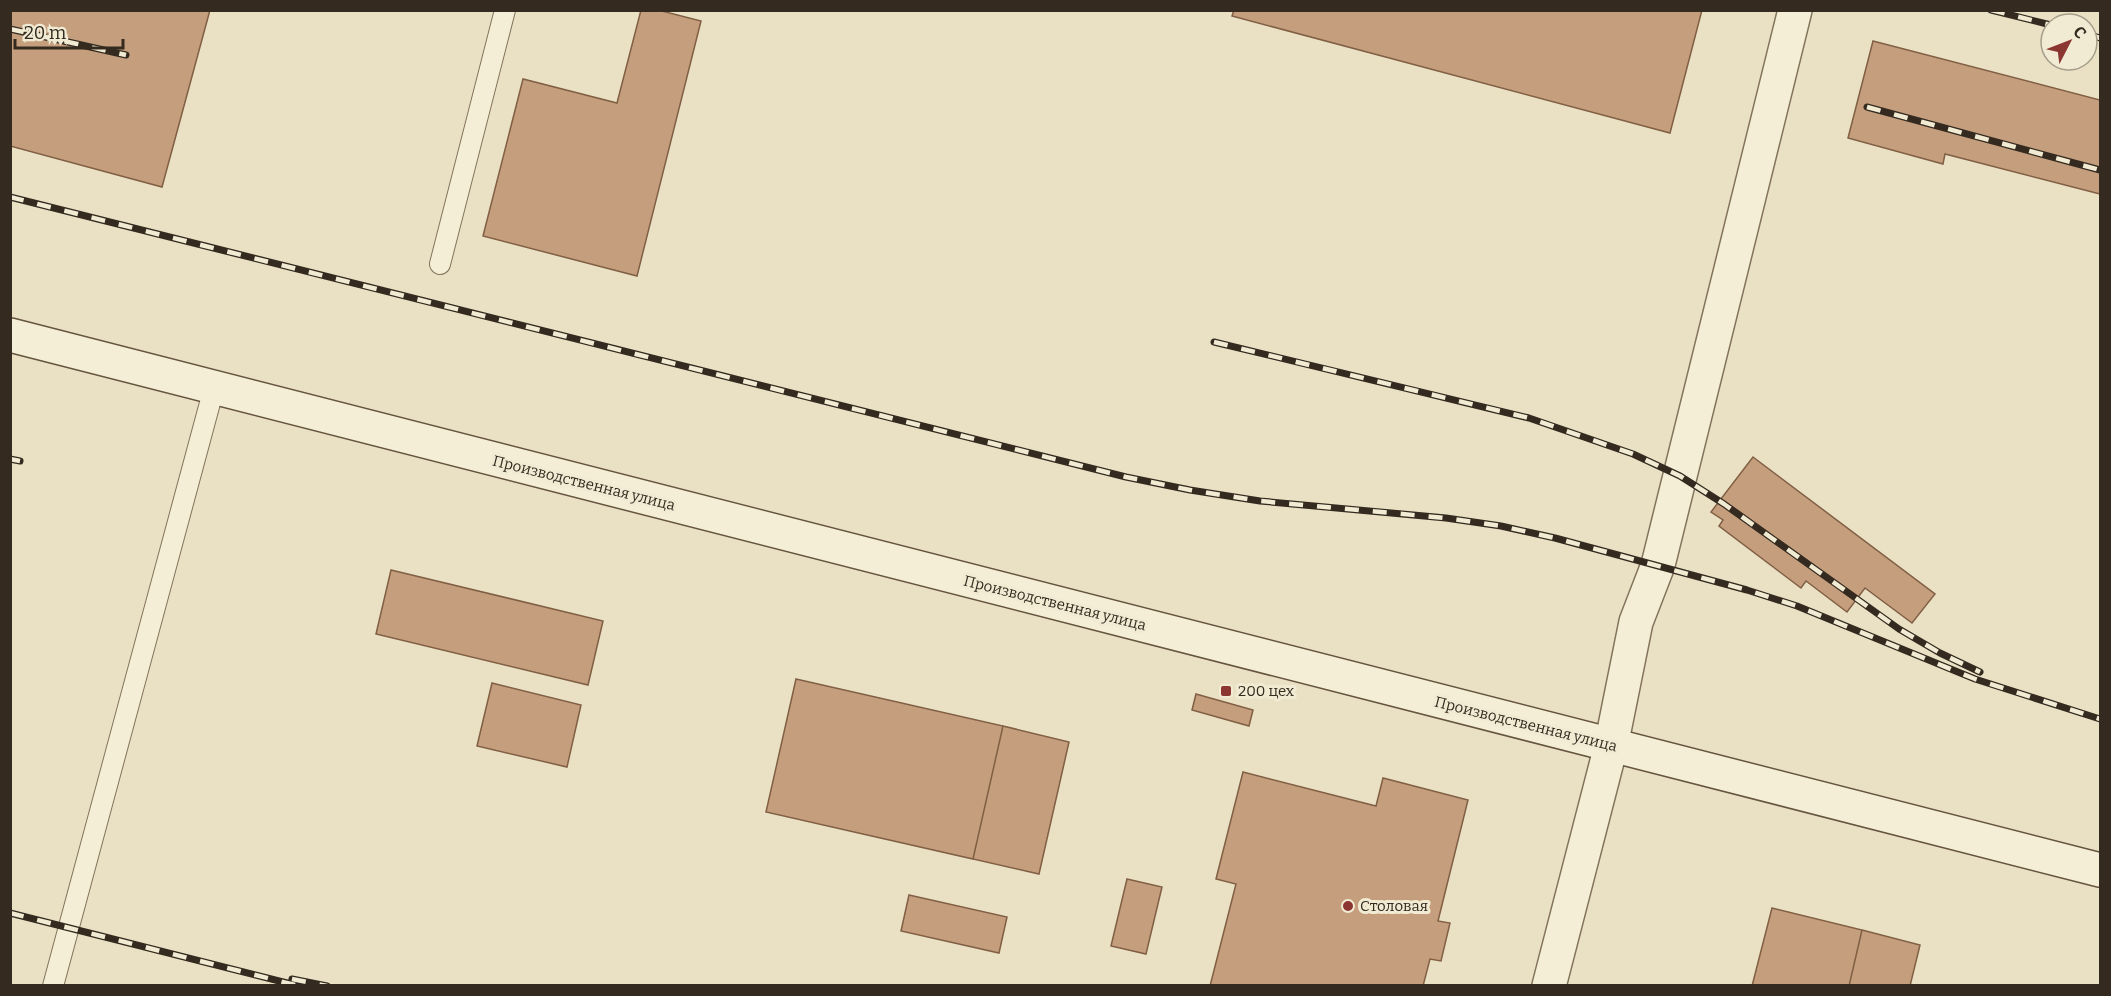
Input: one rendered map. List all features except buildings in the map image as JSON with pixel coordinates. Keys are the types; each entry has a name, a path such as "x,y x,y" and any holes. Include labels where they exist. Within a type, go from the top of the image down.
{"main road":[{"path":"1549,986 1611,746 1636,622 1658,565 1795,10"},
{"name":"Производственная улица","path":"10,334 2100,870"}],"lane":[{"path":"440,264 504,10"},
{"path":"53,986 214,388"}],"railway":[{"path":"1991,10 2039,22"},
{"path":"10,29 126,55"},
{"path":"1867,107 2100,170"},
{"path":"10,197 1126,477 1260,501 1446,518 1501,526 1555,538 1747,590 1797,606 1975,679 2100,719"},
{"path":"1214,342 1529,418 1633,454 1680,476 1724,504 1899,629 1940,653 1980,672"},
{"path":"10,459 20,461"},
{"path":"10,913 299,986"},
{"path":"292,979 327,986"}],"place":[{"name":"200 цех","path":"1226,691"},
{"name":"Cтоловая","path":"1348,906"}]}
